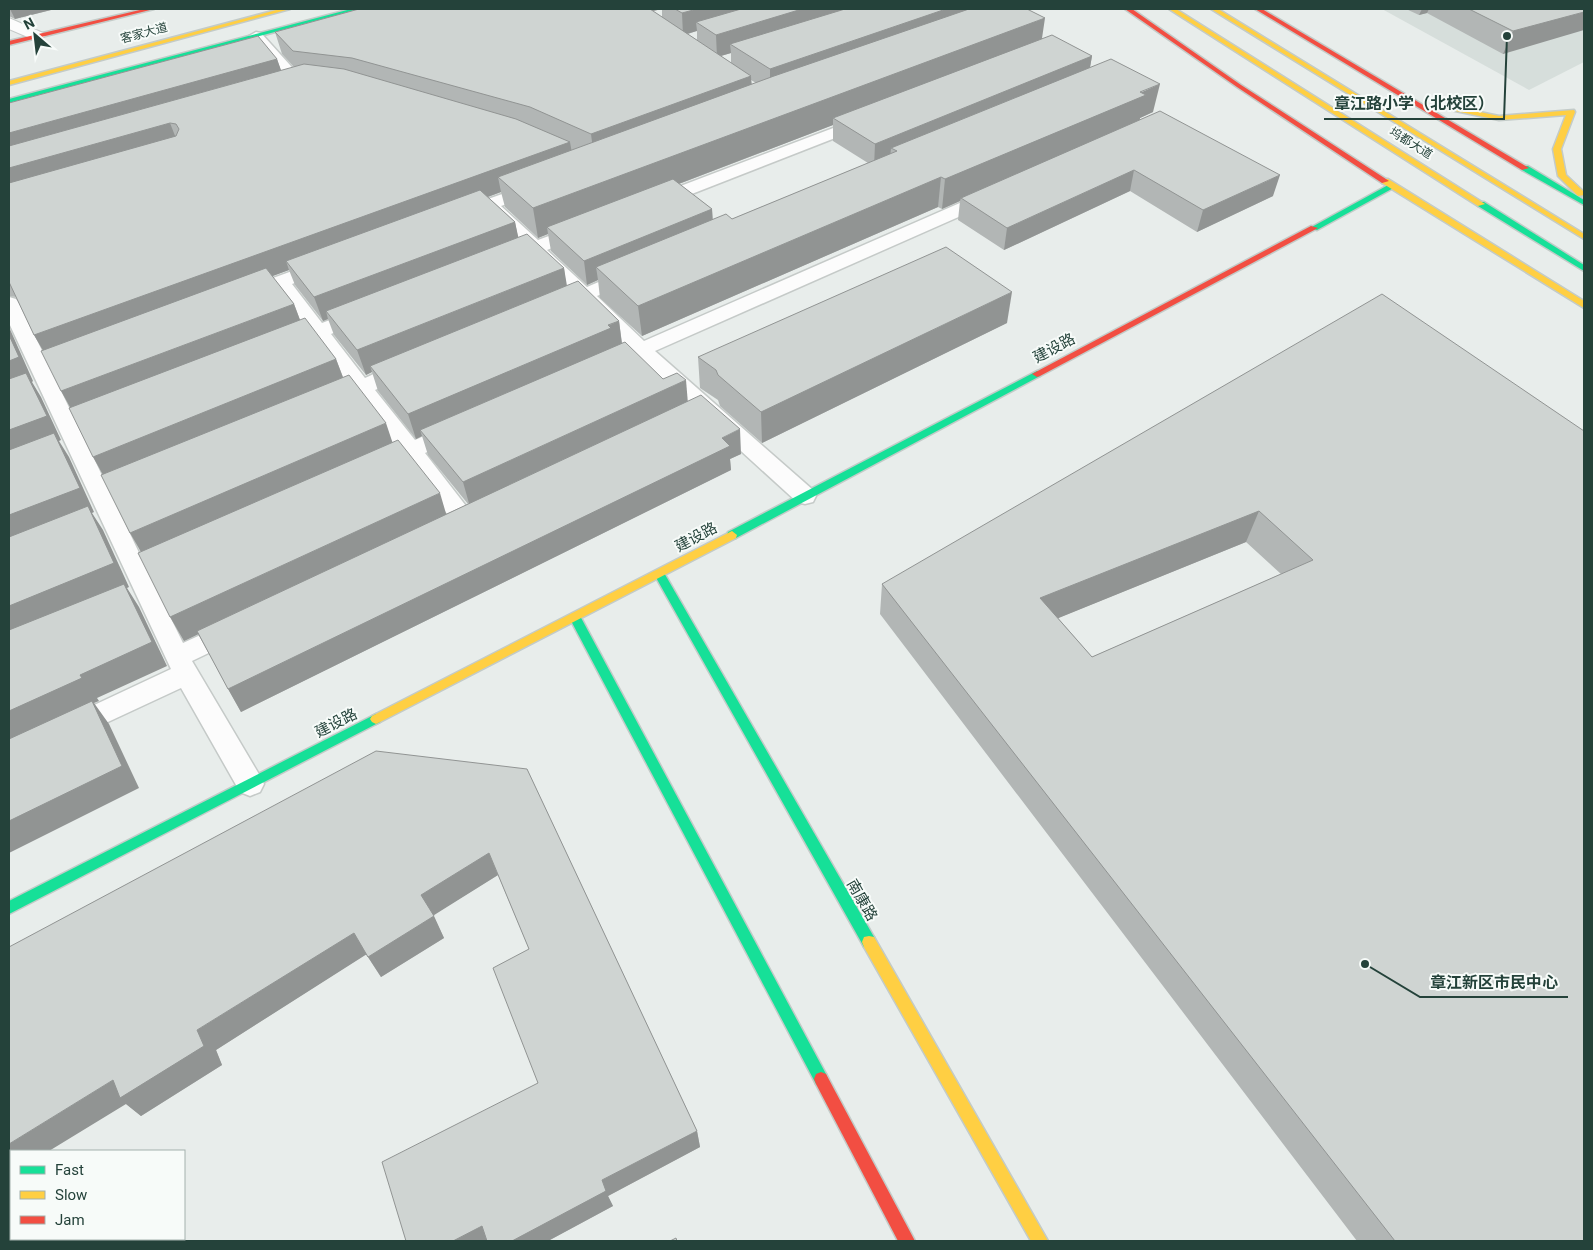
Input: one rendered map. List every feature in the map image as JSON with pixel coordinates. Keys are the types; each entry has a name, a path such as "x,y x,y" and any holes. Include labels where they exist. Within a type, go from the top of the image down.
{"street":[{"path":"9,43 151,9"},
{"name":"客家大道","path":"9,83 287,9"},
{"path":"9,101 358,9"},
{"path":"1128,9 1178,45 1393,186 1584,305"},
{"name":"坞都大道","path":"1172,9 1584,268"},
{"name":"坞都大道","path":"1214,9 1584,237"},
{"path":"1258,9 1584,203"},
{"path":"9,23 37,36"},
{"path":"1410,98 1499,118 1571,112 1584,105"},
{"path":"1571,112 1557,150 1562,176 1584,197"},
{"name":"建设路","path":"9,908 659,574 1393,186"},
{"name":"南康路","path":"659,574 1040,1241"},
{"path":"575,617 907,1241"}],"lane":[{"path":"256,36 294,79 327,82"},
{"path":"282,88 310,80"},
{"path":"636,209 884,113"},
{"path":"444,221 550,181"},
{"path":"588,373 1013,186"},
{"path":"489,204 642,349 708,406 805,496"},
{"path":"490,265 599,223"},
{"path":"225,303 344,258"},
{"path":"540,313 648,269"},
{"path":"280,282 465,521"},
{"path":"9,303 16,337 68,441 100,495 101,520 137,588 250,784"},
{"path":"271,349 381,307"},
{"path":"40,382 96,351"},
{"path":"316,406 424,361"},
{"path":"68,441 123,406"},
{"path":"681,419 708,406"},
{"path":"357,474 473,423"},
{"path":"100,495 154,473"},
{"path":"137,588 189,548"},
{"path":"9,758 182,665 249,623"}],"shaded area":[{"path":"1382,9 1584,9 1584,62 1529,90"}],"building":[{"path":"359,9 650,9 751,76 591,134 530,107 352,58 293,51 275,32"},
{"path":"675,9 697,9 682,13"},
{"path":"741,9 802,9 716,35 696,22"},
{"path":"845,9 946,9 770,69 730,44"},
{"path":"969,9 1027,9 1045,18 533,208 498,177 774,76"},
{"path":"1469,9 1584,9 1584,12 1513,31"},
{"path":"1052,35 1092,56 875,144 833,118"},
{"path":"258,36 277,59 9,133 9,103"},
{"path":"1111,59 1160,84 1140,92 1146,95 945,179 941,177 638,306 596,267 726,214 732,219 897,151 891,148"},
{"path":"304,64 344,69 516,119 570,142 34,335 9,282 9,183 176,136 179,129 176,124 170,123 9,168 9,146"},
{"path":"1160,111 1280,175 1203,210 1134,170 1007,228 961,198"},
{"path":"673,179 712,209 584,261 547,227"},
{"path":"480,190 515,222 314,297 286,261"},
{"path":"527,234 564,268 357,350 326,311"},
{"path":"946,247 1012,292 761,412 718,375 716,370 698,357"},
{"path":"266,268 294,304 61,391 41,351"},
{"path":"578,281 619,321 608,325 611,328 408,414 370,366"},
{"path":"1382,294 1584,431 1584,1241 1395,1241 882,584","holes":["1259,511 1313,560 1092,657 1040,598"]},
{"path":"305,318 336,359 93,457 69,408"},
{"path":"9,335 19,357 9,361"},
{"path":"625,342 663,379 677,373 686,380 463,482 420,430"},
{"path":"26,373 47,416 9,430 9,379"},
{"path":"349,375 386,423 130,533 101,475"},
{"path":"701,395 740,429 722,438 730,446 228,689 197,631"},
{"path":"54,433 80,488 9,515 9,450"},
{"path":"398,440 440,493 170,617 138,553"},
{"path":"88,506 114,563 9,606 9,537"},
{"path":"124,584 152,642 80,675 82,678 9,711 9,630"},
{"path":"92,701 122,766 9,821 9,739"},
{"path":"376,751 527,769 697,1131 602,1180 606,1191 512,1241 487,1241 482,1226 453,1241 406,1241 382,1162 538,1083 493,968 529,949 489,853 421,895 434,916 368,957 354,933 197,1030 204,1046 120,1098 113,1080 9,1144 9,947"}],"traffic: fast":[{"path":"9,101 358,9"},
{"path":"1525,168 1584,203"},
{"path":"1314,228 1393,186"},
{"path":"1481,204 1584,269"},
{"path":"732,535 1037,374"},
{"path":"659,574 869,942"},
{"path":"575,617 821,1079"},
{"path":"9,908 376,719"}],"traffic: slow":[{"path":"9,83 287,9"},
{"path":"1172,9 1481,204"},
{"path":"1214,9 1584,237"},
{"path":"1439,105 1499,118 1571,112 1557,149 1562,176 1581,194"},
{"path":"1385,181 1584,305"},
{"path":"376,719 732,535"},
{"path":"869,942 1040,1241"}],"traffic: jam":[{"path":"9,43 151,9"},
{"path":"1128,9 1239,86 1385,181"},
{"path":"1258,9 1525,168"},
{"path":"1037,374 1314,228"},
{"path":"821,1079 907,1241"}],"place":[{"name":"章江路小学（北校区）","path":"1507,36"},
{"name":"章江新区市民中心","path":"1365,964"}]}
